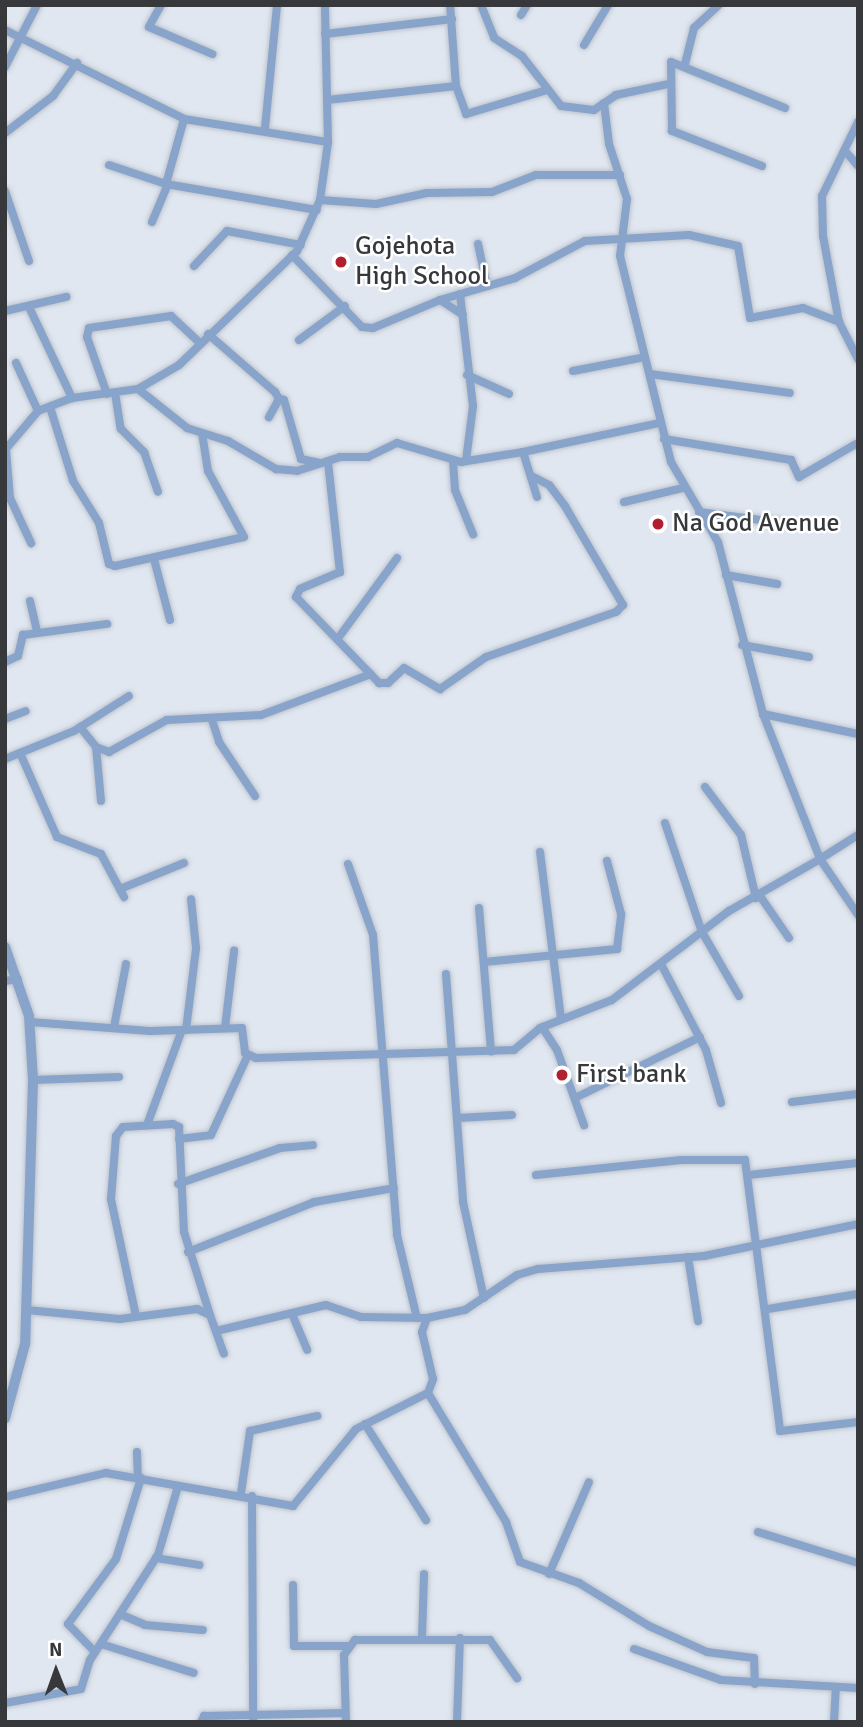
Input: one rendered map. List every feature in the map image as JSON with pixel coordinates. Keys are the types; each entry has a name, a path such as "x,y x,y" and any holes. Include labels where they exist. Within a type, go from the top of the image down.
{"street":[{"path":"5,67 37,5"},
{"path":"162,5 149,27 212,54"},
{"path":"265,128 277,5"},
{"path":"31,543 10,498 5,450 38,411 72,398 138,389 179,365 301,245 320,200 328,142 325,5"},
{"path":"450,5 456,86 466,114 547,90"},
{"path":"481,5 495,38 522,56 547,90 569,109 594,110 624,92 668,84"},
{"path":"521,15 527,5"},
{"path":"584,45 608,5"},
{"path":"685,64 694,28 719,5"},
{"path":"325,34 452,19"},
{"path":"5,30 77,63 184,119 265,128 328,142"},
{"path":"762,166 672,131 668,84 671,62 685,64 785,108"},
{"path":"5,133 53,96 77,63"},
{"path":"327,100 456,86"},
{"path":"604,103 609,144 626,199 620,236 664,439 683,488 718,542 742,645 763,714 820,859 858,915"},
{"path":"152,222 167,184 184,119"},
{"path":"858,122 846,152 822,196 823,236 839,322 858,359"},
{"path":"846,152 858,166"},
{"path":"109,164 167,184 317,211"},
{"path":"320,200 376,204 427,193 492,192 536,175 620,175"},
{"path":"5,191 29,261"},
{"path":"194,266 227,231 301,245"},
{"path":"292,256 345,306 362,327 373,328 440,300 515,278 585,241 620,236 688,235 738,246 750,318 803,309 839,322"},
{"path":"478,244 487,286"},
{"path":"460,293 467,374 473,406 466,461"},
{"path":"5,310 66,297"},
{"path":"440,300 463,315"},
{"path":"299,340 345,306"},
{"path":"29,307 72,398"},
{"path":"158,492 144,452 121,429 111,393 87,337 89,328 171,316 200,343"},
{"path":"208,334 278,398 284,400 301,459 324,463"},
{"path":"573,372 645,358"},
{"path":"16,363 38,411"},
{"path":"467,374 509,394"},
{"path":"650,374 790,393"},
{"path":"138,389 187,429 202,433 276,469 297,471 340,457 368,457 397,443 453,461 466,461 523,452 660,423"},
{"path":"269,417 278,398"},
{"path":"50,407 73,481 102,531 109,564 196,551 235,542 245,533 211,478 202,433"},
{"path":"664,439 792,460 799,477 856,444"},
{"path":"523,452 537,497"},
{"path":"453,461 455,490 473,534"},
{"path":"324,463 341,566 337,576 300,589 296,597 339,636 371,674 384,685 410,669 433,688 447,689 486,657 616,612 623,599 588,541 549,485 531,476"},
{"path":"624,502 683,488"},
{"path":"699,512 799,525"},
{"path":"339,636 397,558"},
{"path":"154,559 170,620"},
{"path":"726,575 777,584"},
{"path":"30,601 37,631"},
{"path":"5,662 18,656 20,636 37,631 107,625"},
{"path":"742,645 809,657"},
{"path":"80,727 96,747 108,752 126,746 172,719 212,720 261,715 371,674"},
{"path":"5,759 80,727 130,696"},
{"path":"5,719 26,711"},
{"path":"763,714 858,734"},
{"path":"212,720 219,742 255,796"},
{"path":"96,747 101,801"},
{"path":"20,753 57,837 101,854 122,893 184,863"},
{"path":"705,787 741,835 758,897 789,937"},
{"path":"664,823 702,932 739,996"},
{"path":"247,1057 386,1054 455,1056 521,1046 541,1027 612,1000 702,932 858,835"},
{"path":"540,852 561,1018"},
{"path":"484,962 553,956 620,946 621,914 607,861"},
{"path":"5,1497 95,1473 241,1493 293,1506 345,1439 365,1424 428,1393 433,1379 422,1332 422,1318 399,1245 386,1054 373,935 348,864"},
{"path":"147,1125 184,1030 196,948 191,899"},
{"path":"479,908 491,1052"},
{"path":"5,947 18,979 30,1022 33,1080 27,1310 6,1411"},
{"path":"225,1028 234,951"},
{"path":"114,1027 126,964"},
{"path":"661,964 700,1037 721,1103"},
{"path":"446,974 455,1056 463,1202 484,1298"},
{"path":"5,982 18,979"},
{"path":"30,1022 184,1030 225,1028 246,1033 247,1057 211,1135 179,1139"},
{"path":"541,1027 557,1050 584,1125"},
{"path":"575,1098 700,1037"},
{"path":"33,1080 119,1077"},
{"path":"792,1102 858,1094"},
{"path":"458,1118 512,1115"},
{"path":"136,1316 118,1253 111,1176 119,1130 147,1125 177,1125 178,1184 188,1252 224,1354"},
{"path":"178,1184 280,1148 313,1145"},
{"path":"536,1175 731,1157 745,1160 768,1310 780,1432 858,1422"},
{"path":"748,1175 858,1163"},
{"path":"188,1252 314,1202 394,1188"},
{"path":"216,1331 336,1305 361,1317 422,1318 465,1310 517,1275 538,1269 688,1257 758,1247 858,1224"},
{"path":"688,1257 698,1321"},
{"path":"768,1310 858,1294"},
{"path":"27,1310 136,1316 180,1308 210,1315"},
{"path":"292,1314 307,1350"},
{"path":"428,1393 506,1522 516,1557 548,1574 579,1583 649,1626 707,1652 754,1658 755,1684"},
{"path":"241,1493 250,1431 317,1416"},
{"path":"365,1424 426,1520"},
{"path":"95,1652 68,1624 116,1559 139,1478 137,1452"},
{"path":"548,1574 589,1482"},
{"path":"5,1703 81,1689 95,1652 122,1615 156,1558 178,1486"},
{"path":"252,1496 253,1719"},
{"path":"758,1532 858,1563"},
{"path":"156,1558 199,1565"},
{"path":"422,1638 424,1574"},
{"path":"293,1586 293,1646 347,1646 355,1640 460,1638 496,1644 517,1678"},
{"path":"122,1615 145,1625 203,1630"},
{"path":"457,1722 460,1638"},
{"path":"101,1644 194,1673"},
{"path":"201,1722 204,1716 253,1719 346,1717 347,1646"},
{"path":"634,1649 709,1677 755,1684 858,1688"},
{"path":"834,1722 836,1688"}],"place":[{"name":"Gojehota High School","path":"341,262"},
{"name":"Na God Avenue","path":"658,524"},
{"name":"First bank","path":"562,1075"}]}
